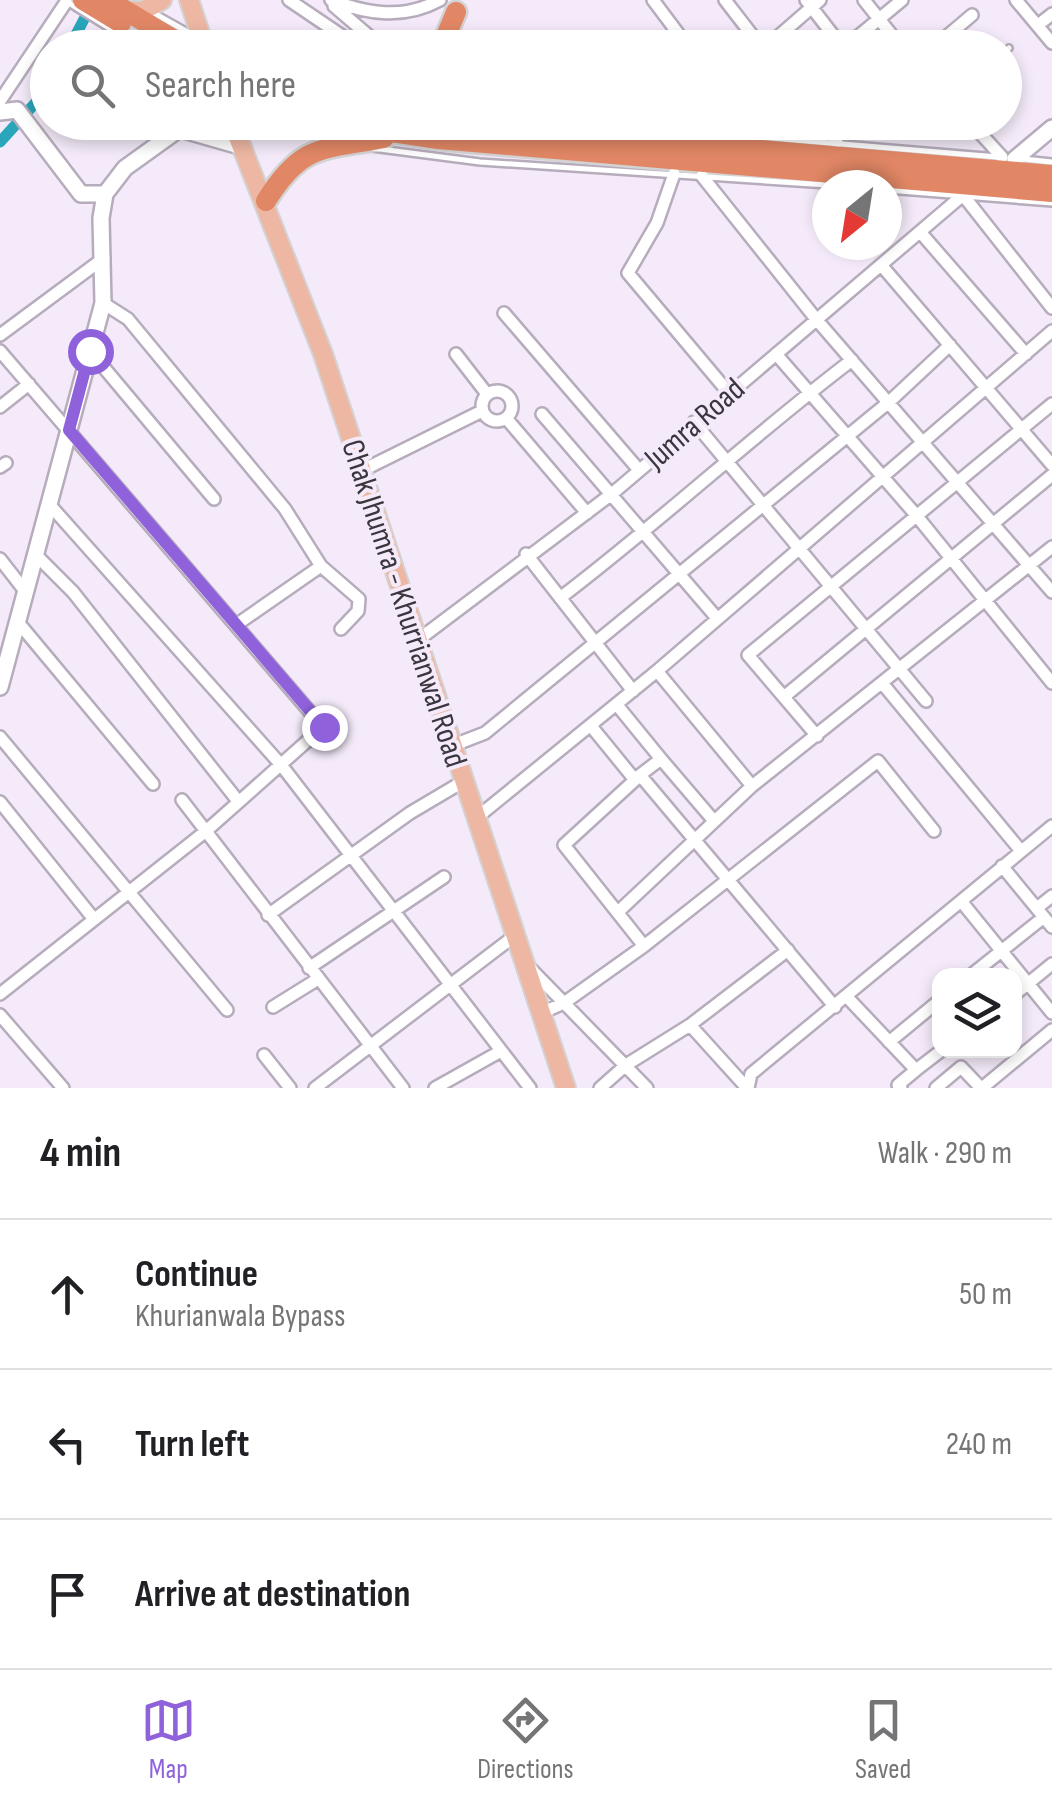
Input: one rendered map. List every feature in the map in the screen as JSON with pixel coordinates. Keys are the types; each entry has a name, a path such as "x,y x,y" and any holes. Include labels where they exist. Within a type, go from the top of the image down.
{"highway":[{"path":"71,1 126,8 171,30"},
{"path":"446,30 454,4"},
{"path":"126,8 145,30"},
{"path":"266,202 289,165 320,150 370,140"},
{"path":"502,140 1052,192"},
{"path":"630,140 1052,175"}],"main road":[{"path":"189,0 198,30"},
{"path":"441,30 454,4"},
{"path":"1008,158 1052,128"},
{"path":"36,140 81,194 104,194"},
{"path":"0,686 6,639 17,622 103,303 100,218 104,194 125,168 165,140"},
{"path":"224,140 243,147"},
{"name":"Chak Jhumra - Khurrianwal Road","path":"240,140 266,202 361,471 566,1088"}],"street":[{"path":"289,0 333,30"},
{"path":"329,0 364,12 391,14 454,4"},
{"path":"329,0 363,30"},
{"path":"653,0 676,30"},
{"path":"724,0 749,30"},
{"path":"864,0 888,30"},
{"path":"865,30 902,0"},
{"path":"1016,0 1052,43"},
{"path":"50,30 71,1"},
{"path":"783,30 812,2 831,30"},
{"path":"1038,25 1052,14"},
{"path":"954,30 972,15"},
{"path":"0,101 30,59"},
{"path":"989,140 1008,158"},
{"path":"674,174 657,223 628,274 728,392"},
{"path":"702,176 816,320 1052,592"},
{"path":"963,195 1052,308"},
{"name":"Jumra Road","path":"418,640 526,554 613,493 963,195"},
{"path":"921,233 1026,354"},
{"path":"0,335 104,258"},
{"path":"882,266 1052,465"},
{"path":"103,303 128,320 285,509 321,566 361,604 341,629"},
{"path":"504,314 640,470"},
{"path":"475,820 657,672 716,616 1052,331"},
{"path":"454,745 485,733 889,402 950,345"},
{"path":"0,351 324,727 206,831 0,994"},
{"path":"90,351 214,499"},
{"path":"456,354 487,394"},
{"path":"776,354 916,516 1052,683"},
{"path":"560,598 646,532 724,462 852,360"},
{"path":"0,407 28,384"},
{"path":"482,412 495,422 506,418 512,408 509,396 499,390 487,394"},
{"path":"361,471 482,412 487,394"},
{"path":"817,736 748,655 1052,404"},
{"path":"542,414 716,616"},
{"path":"506,418 587,513"},
{"path":"694,422 926,701"},
{"path":"785,696 866,625 994,527 1052,476"},
{"path":"49,504 282,766 530,1088"},
{"path":"618,911 752,786 1052,548"},
{"path":"35,554 73,592 159,706 238,801"},
{"path":"526,554 632,691"},
{"path":"0,560 25,591"},
{"path":"236,625 321,566"},
{"path":"17,622 154,784"},
{"path":"657,672 752,786"},
{"path":"882,683 1021,851"},
{"path":"616,704 714,821"},
{"path":"591,726 697,841 836,1007"},
{"path":"0,737 228,1010"},
{"path":"644,946 564,844 660,759"},
{"path":"541,1012 564,1003 644,946 878,760 934,830"},
{"path":"268,915 464,782"},
{"path":"182,800 404,1088"},
{"path":"0,802 93,918"},
{"path":"747,1088 751,1074 1052,826"},
{"path":"1002,866 1044,917"},
{"path":"273,1007 444,877"},
{"path":"979,968 1044,917 1052,896"},
{"path":"961,901 1052,1013"},
{"path":"315,1088 513,937"},
{"path":"600,1088 626,1065 690,1025 788,950"},
{"path":"523,962 647,1088"},
{"path":"1022,989 1052,964"},
{"path":"847,998 916,1070"},
{"path":"889,1042 932,1007"},
{"path":"0,1015 63,1088"},
{"path":"690,1025 747,1088"},
{"path":"936,1088 960,1067 982,1088 1052,1030"},
{"path":"435,1088 500,1051"},
{"path":"264,1055 290,1088"},
{"path":"897,1087 932,1058"}],"lane":[{"path":"332,140 480,162 812,185"},
{"path":"810,140 1052,162"},
{"path":"902,191 1052,203"}],"waterway":[{"path":"78,30 93,2"},
{"path":"0,142 30,109"}],"route":[{"path":"90,351 69,430 324,727"}]}
